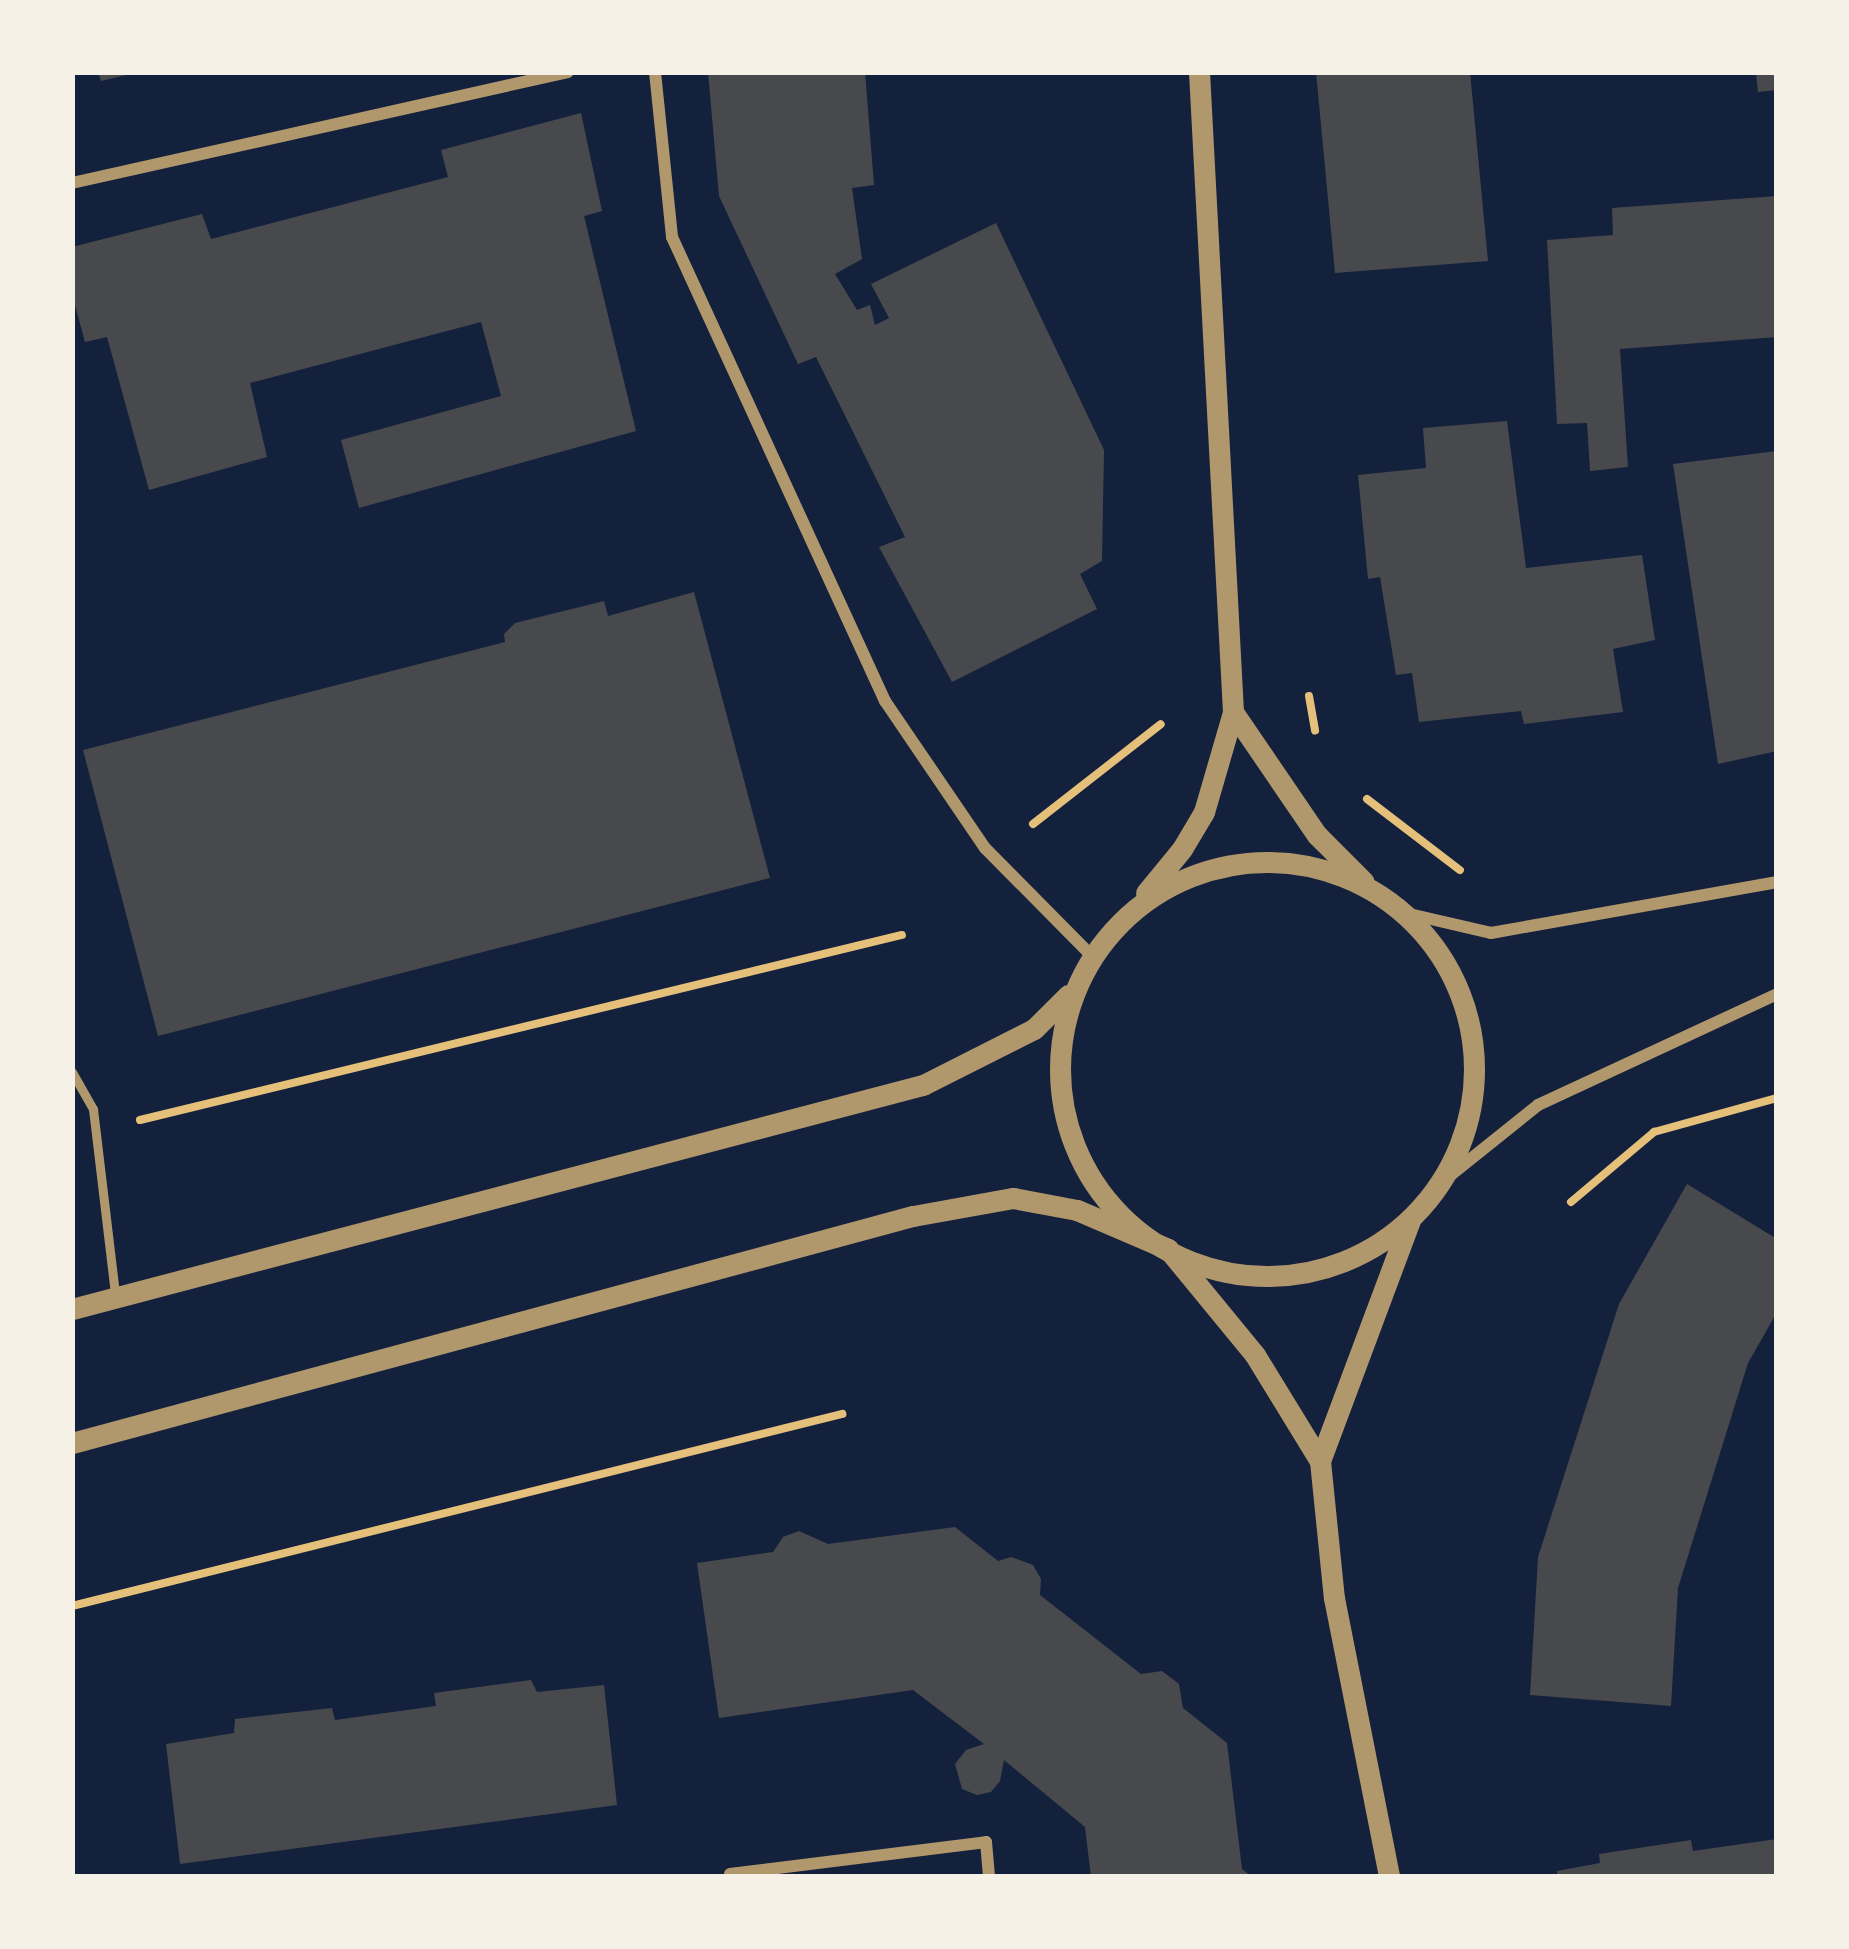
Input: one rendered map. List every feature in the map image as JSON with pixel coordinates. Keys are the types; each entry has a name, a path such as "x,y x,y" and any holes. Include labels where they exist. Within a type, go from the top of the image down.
{"street":[{"path":"72,183 568,72"},
{"path":"655,72 672,237 885,701 985,848 1093,957"},
{"path":"1199,72 1233,712 1204,812 1182,849 1093,957 1080,981 1064,1025 1060,1073 1067,1120 1083,1164 1110,1203 1144,1236 1168,1249 1255,1355 1320,1460 1334,1598 1389,1877"},
{"path":"1233,712 1317,835 1374,892 1405,914 1438,951 1460,994 1473,1041 1470,1106 1463,1138 1442,1182"},
{"path":"1121,922 1177,881 1222,866 1270,861 1302,865 1374,892"},
{"path":"1405,914 1491,933 1777,882"},
{"path":"72,1309 923,1085 1034,1029 1080,981"},
{"path":"72,1443 962,1206 1012,1198 1077,1210 1231,1272 1279,1276 1326,1269 1372,1249 1410,1220 1442,1182 1538,1105 1777,994"},
{"path":"1320,1460 1410,1220"},
{"path":"730,1874 986,1842 989,1877"}],"lane":[{"path":"72,1072 92,1108 116,1298"}],"path":[{"path":"1309,696 1315,730 1324,746"},
{"path":"1033,824 1161,724"},
{"path":"1358,791 1424,846 1477,878"},
{"path":"95,1131 902,935"},
{"path":"1571,1202 1654,1132 1777,1098"},
{"path":"72,1606 842,1414"}],"building":[{"path":"98,72 130,72 130,74 101,81"},
{"path":"708,72 865,72 874,185 852,188 862,259 835,274 857,310 870,305 875,325 889,318 871,284 996,223 1104,450 1102,561 1080,574 1097,609 952,682 879,547 905,537 816,357 798,364 719,196"},
{"path":"1316,72 1470,72 1488,261 1335,273"},
{"path":"1756,72 1777,72 1777,90 1758,92"},
{"path":"581,113 602,211 584,216 636,431 359,508 341,440 501,396 481,322 250,383 267,457 149,490 107,337 85,342 72,294 72,247 202,214 211,239 448,177 441,150"},
{"path":"1777,196 1777,337 1620,349 1628,467 1590,471 1587,423 1557,424 1547,240 1613,235 1612,208"},
{"path":"1507,421 1526,568 1642,555 1655,640 1613,649 1623,712 1524,724 1521,711 1419,722 1412,673 1396,675 1380,577 1368,579 1358,475 1426,468 1423,428"},
{"path":"1777,451 1777,751 1718,764 1673,464"},
{"path":"694,592 770,878 158,1036 83,750 505,642 504,634 515,623 604,601 608,616"},
{"path":"1687,1184 1777,1239 1777,1312 1748,1363 1678,1588 1671,1706 1530,1695 1538,1557 1619,1304"},
{"path":"955,1527 998,1561 1011,1557 1033,1565 1041,1579 1040,1595 1141,1674 1162,1671 1179,1684 1183,1708 1227,1743 1242,1869 1252,1877 1091,1877 1085,1827 1004,1760 1000,1781 991,1792 977,1795 962,1789 955,1764 966,1750 984,1744 913,1690 719,1718 697,1563 773,1552 783,1537 799,1531 828,1544"},
{"path":"531,1680 537,1692 604,1685 617,1805 180,1864 166,1744 234,1733 235,1719 332,1708 335,1720 436,1706 434,1693"},
{"path":"1777,1839 1777,1877 1557,1877 1557,1871 1600,1863 1599,1854 1691,1840 1693,1851"}]}
